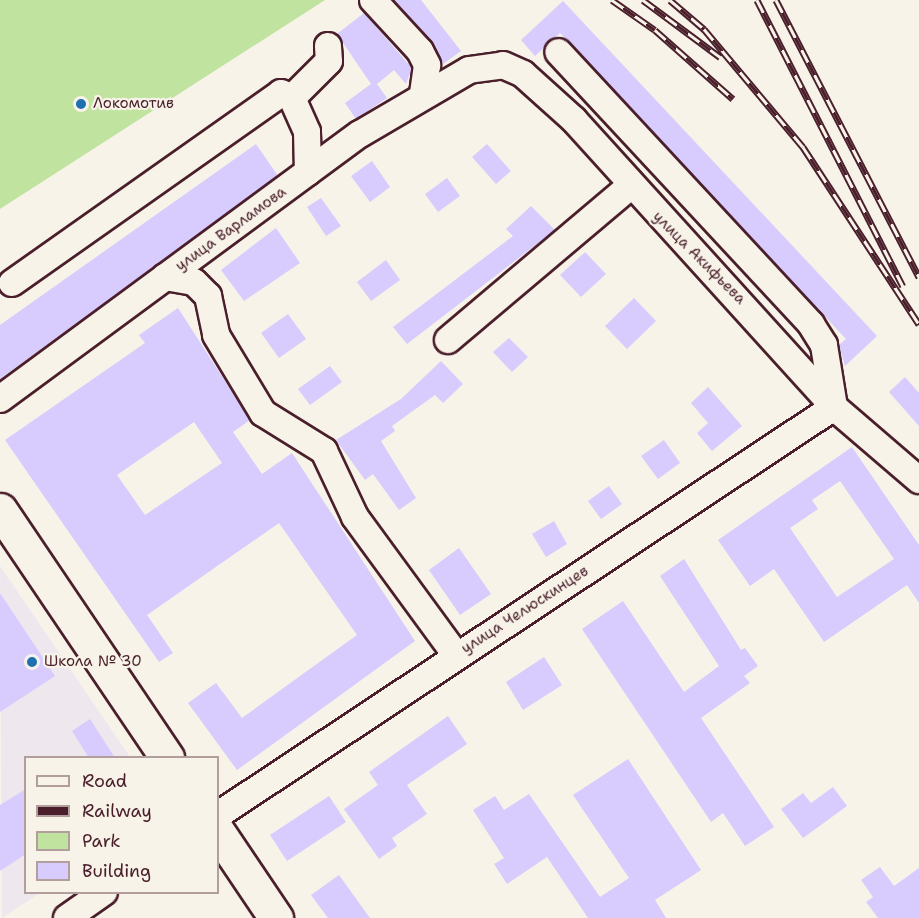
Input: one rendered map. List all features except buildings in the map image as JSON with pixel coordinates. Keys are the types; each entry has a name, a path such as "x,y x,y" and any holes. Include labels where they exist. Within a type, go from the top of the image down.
{"main road":[{"path":"0,510 166,756"},
{"path":"219,833 276,918"}],"street":[{"path":"373,0 427,65 463,73"},
{"path":"292,98 329,61 328,46"},
{"path":"558,52 811,324 824,345 834,407"},
{"path":"423,94 427,65"},
{"name":"улица Акифьева","path":"463,73 503,65 523,74 574,120 630,186 745,304 834,407 919,480"},
{"name":"улица Варламова","path":"0,399 308,172 423,94 463,73"},
{"path":"12,283 257,106 281,93 292,98 307,132 308,172"},
{"path":"448,340 630,186"},
{"path":"165,277 194,282 208,296 216,335 263,413 324,451 355,517 456,656"},
{"name":"улица Челюскинцев","path":"219,814 834,407"},
{"path":"67,918 101,894"}],"shaded area":[{"name":"Школа № 30","path":"0,566 129,756 24,756 24,894 38,894 2,918"}],"green space":[{"name":"Локомотив","path":"0,0 325,0 0,209"}],"railway":[{"path":"612,0 655,30 733,99"},
{"path":"643,0 720,57"},
{"path":"670,0 704,29 803,147 919,324"},
{"path":"757,0 903,286"},
{"path":"776,0 919,277"}],"place":[{"name":"Локомотив","path":"81,104"},
{"name":"Школа № 30","path":"32,662"}]}
